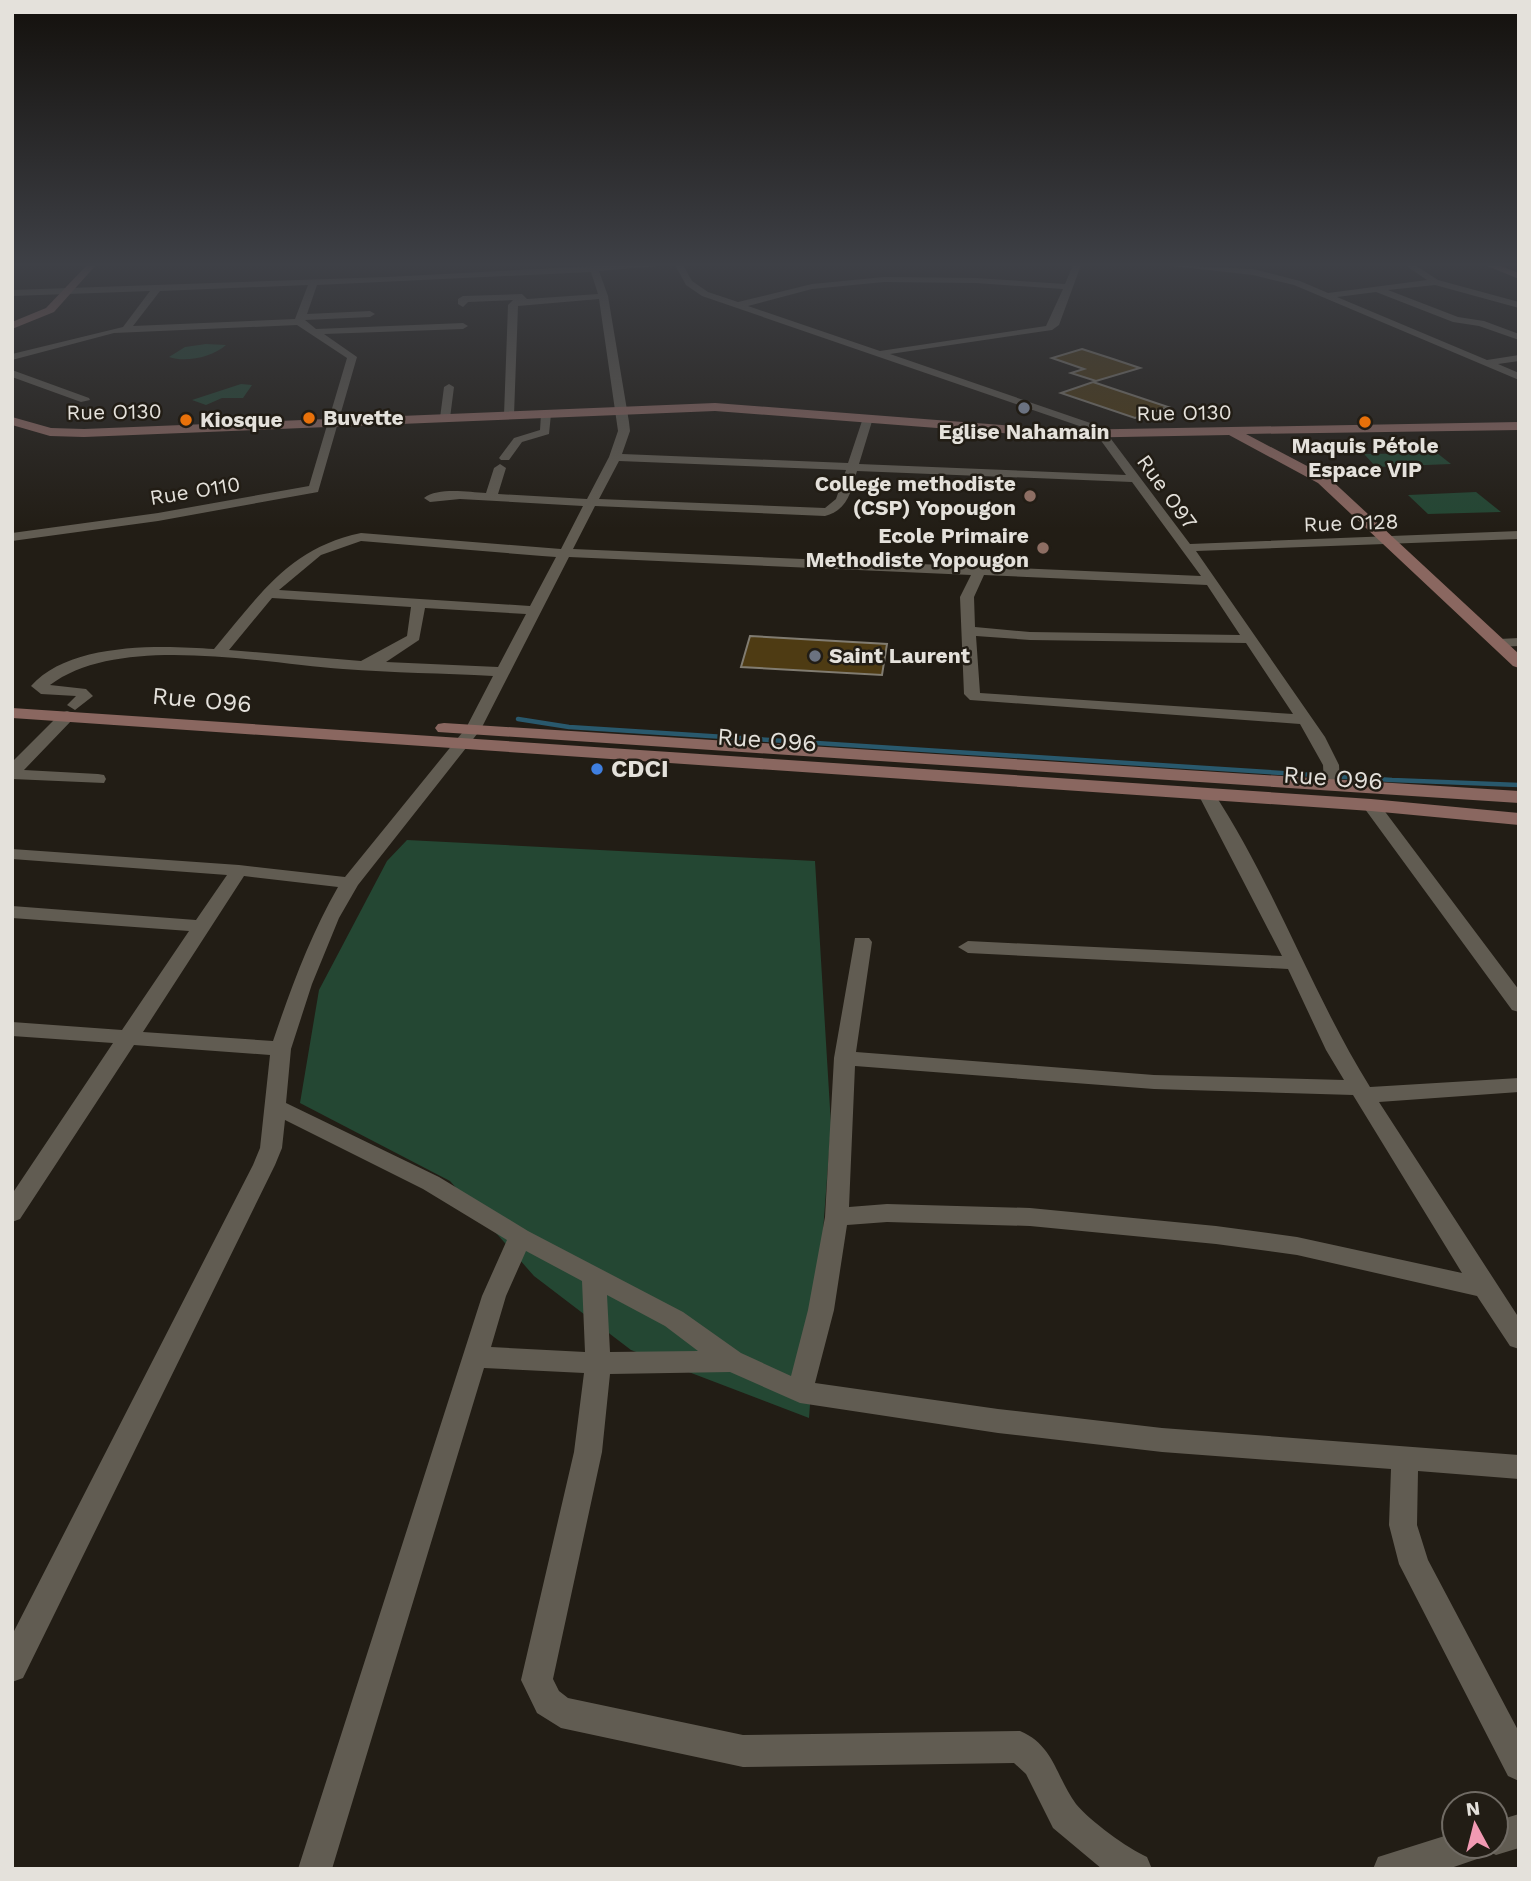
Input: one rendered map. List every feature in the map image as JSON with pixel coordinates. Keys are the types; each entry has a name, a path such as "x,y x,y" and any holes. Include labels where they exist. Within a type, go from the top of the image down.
{"main road":[{"name":"Rue O130","path":"12,421 36,429 75,433 743,407 1035,433 1519,426"},
{"path":"1232,432 1316,475 1519,663"},
{"name":"Rue O96","path":"12,701 71,710 468,736 1332,784 1519,797"},
{"name":"Rue O96","path":"12,713 71,710"},
{"name":"Rue O96","path":"468,736 1371,805 1519,819"}],"street":[{"path":"12,357 29,353"},
{"path":"333,423 356,353"},
{"path":"509,415 511,353"},
{"path":"12,1667 264,1165 271,1148 281,1049 315,952 350,883 468,736 615,457 624,431 612,353"},
{"name":"Rue O97","path":"882,353 1089,424 1101,434 1211,581 1325,752 1331,765 1332,784"},
{"path":"1461,353 1519,377"},
{"path":"1485,363 1519,358"},
{"path":"12,373 85,400"},
{"path":"445,418 449,387"},
{"path":"491,496 502,463 518,440 545,432 546,414"},
{"path":"430,498 491,496 593,503 825,512 832,510 842,500 867,418"},
{"name":"Rue O110","path":"12,537 158,517 314,489 333,423"},
{"path":"615,457 1134,479"},
{"name":"Rue O128","path":"1184,548 1519,535"},
{"path":"218,655 279,582 310,556 354,538 566,551 1211,581"},
{"path":"979,571 967,597 972,694 975,697 1303,719"},
{"path":"271,594 534,610"},
{"path":"362,665 414,637 419,603"},
{"path":"970,631 1030,636 1250,639"},
{"path":"1499,643 1519,642"},
{"path":"12,773 85,696 81,692 41,688 39,685 50,673 66,664 122,652 502,672"},
{"path":"12,773 98,779"},
{"path":"1206,794 1272,913 1336,1049 1432,1207 1519,1339"},
{"path":"1371,805 1513,987 1519,1005"},
{"path":"12,855 239,870 350,883"},
{"path":"12,1213 239,870"},
{"path":"12,912 201,926"},
{"path":"800,1392 821,1310 837,1217 845,1058 862,942"},
{"path":"968,947 1294,963"},
{"path":"12,1029 281,1049"},
{"path":"845,1058 1154,1082 1361,1092 1519,1085"},
{"path":"276,1107 453,1194 520,1237 674,1319 732,1361 800,1392 998,1421 1162,1440 1519,1467"},
{"path":"837,1217 887,1213 1030,1217 1216,1235 1297,1246 1487,1288"},
{"path":"315,1869 494,1296 520,1237"},
{"path":"594,1276 598,1363 588,1452 537,1680 548,1702 561,1712 743,1751 1020,1747 1037,1763 1065,1816 1120,1862 1135,1869"},
{"path":"475,1357 598,1363 732,1361"},
{"path":"1405,1458 1404,1525 1414,1564 1519,1765"},
{"path":"1390,1869 1440,1854"}],"green space":[{"path":"176,353 214,353 199,358 169,357"},
{"path":"241,384 252,385 243,398 222,398 206,405 192,400"},
{"path":"1437,453 1451,464 1376,467 1364,454"},
{"path":"1476,492 1501,512 1428,514 1408,495"},
{"path":"407,840 815,861 831,1125 809,1418 631,1350 534,1276 450,1181 300,1103 319,990 387,861"}],"building":[{"path":"1069,353 1094,353 1140,368 1096,381 1071,373 1084,369 1052,358"},
{"path":"1093,382 1168,407 1135,418 1061,393"},
{"name":"Saint Laurent","path":"750,636 887,644 882,675 741,667"}],"waterway":[{"path":"518,719 569,727 1392,780 1519,785"}],"place":[{"name":"Eglise Nahamain","path":"1024,408"},
{"name":"Buvette","path":"309,418"},
{"name":"Kiosque","path":"186,420"},
{"name":"Maquis Pétole Espace VIP","path":"1365,422"},
{"name":"College methodiste (CSP) Yopougon","path":"1030,496"},
{"name":"Ecole Primaire Methodiste Yopougon","path":"1043,548"},
{"name":"Saint Laurent","path":"815,656"},
{"name":"CDCI","path":"597,769"}]}
